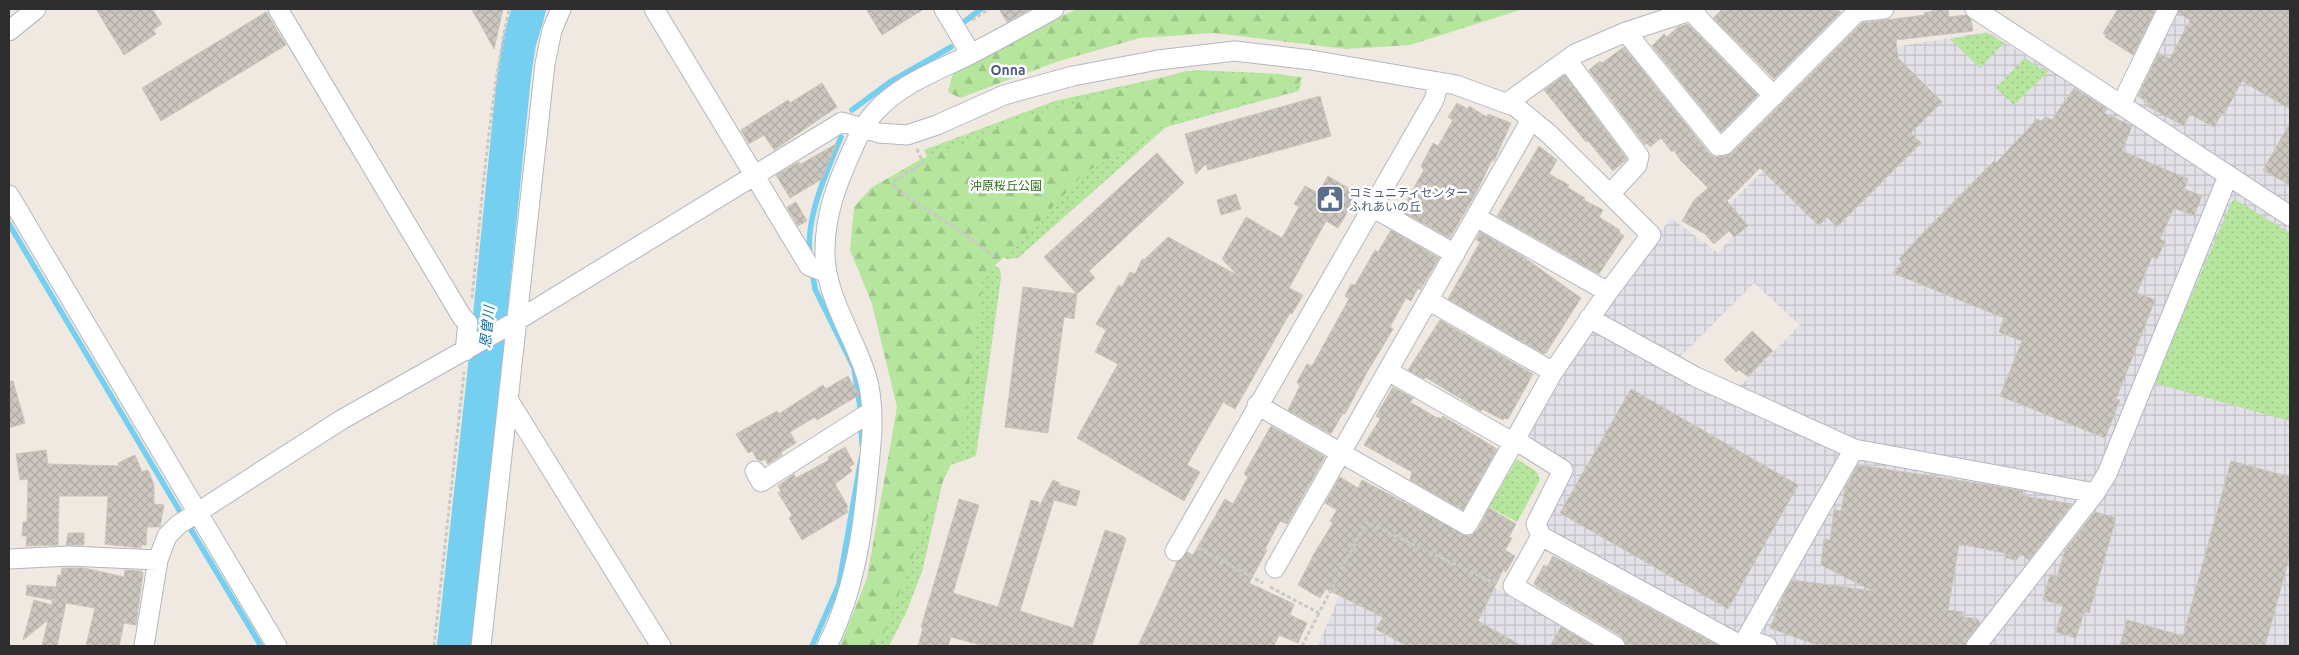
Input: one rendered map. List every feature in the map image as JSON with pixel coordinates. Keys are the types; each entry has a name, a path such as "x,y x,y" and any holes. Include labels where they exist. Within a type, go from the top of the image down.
{"street":[{"path":"9,31 36,9"},
{"path":"278,9 462,317 468,323 468,348"},
{"path":"481,646 545,64 552,30 561,9"},
{"path":"654,9 809,266 827,273"},
{"path":"944,9 970,54"},
{"path":"828,646 852,581 869,469 872,410 866,374 837,304 827,273 826,246 832,198 853,147 863,130 874,114 896,93 915,80 970,54 1054,9"},
{"path":"1626,32 1718,146 1724,145 1857,12 1884,9"},
{"path":"1975,9 2290,216"},
{"path":"2121,104 2168,9"},
{"path":"1507,103 1567,60 1626,32 1694,10 1774,96"},
{"path":"144,646 158,560 167,536 190,518 341,420 516,321 842,122 863,130 911,134 1004,95 1073,76 1158,60 1235,51 1311,60 1439,82 1469,89 1516,107 1549,134 1651,235 1589,318 1553,372 1467,525 1257,406"},
{"path":"1567,60 1639,156 1637,165 1610,194"},
{"path":"1178,545 1434,100 1439,82"},
{"path":"1275,568 1531,120"},
{"path":"1976,646 2095,493 2107,474 2228,176"},
{"path":"9,195 190,518 277,646"},
{"path":"1372,207 1455,254"},
{"path":"1476,217 1608,292"},
{"path":"1428,300 1553,372"},
{"path":"1589,318 1696,377 1854,449 2095,493"},
{"path":"1388,371 1514,443 1520,443 1563,470 1536,524 1541,536 1742,643 1768,646"},
{"path":"509,401 661,646"},
{"path":"761,482 872,410"},
{"path":"1742,643 1854,449"},
{"path":"1541,536 1513,586 1615,646"},
{"path":"9,559 69,556 158,560"}],"path":[{"path":"468,323 498,59 509,9"},
{"path":"911,134 923,163 894,182 894,188 936,217 965,234 994,257"},
{"path":"434,646 468,348"},
{"path":"1302,646 1366,522 1494,583 1500,575 1515,582"},
{"path":"1178,545 1319,612"}],"shaded area":[{"path":"2177,9 2290,9 2290,646 1743,646 1544,531 1543,522 1572,468 1532,442 1530,433 1603,308 1671,218 1718,253 1741,226 1724,210 1882,49 1988,32 2119,113","holes":["1754,283 1800,325 1740,386 1678,359"]},
{"path":"1368,528 1505,593 1601,646 1318,646"}],"green space":[{"path":"1077,9 1523,9 1410,45 1346,49 1214,33 1140,38 1059,61 960,98 948,92 953,73 1010,40"},
{"path":"1987,33 2004,43 1980,68 1950,39"},
{"path":"2025,58 2040,69 2042,67 2049,71 2014,105 1996,88"},
{"name":"沖原桜丘公園","path":"1195,70 1280,74 1301,78 1301,85 1298,91 1166,127 1018,258 1006,259 914,198 929,161 924,150 1055,101"},
{"path":"1186,71 1303,77 1290,93 1173,121 1084,173 1027,235 983,277 962,441 932,505 887,627 877,646 840,646 867,578 897,407 872,304 850,250 854,207 871,188 921,159 968,143 1016,120"},
{"path":"2236,200 2290,233 2290,421 2154,383 2232,201"},
{"path":"940,227 1000,269 1001,278 976,456 946,467 922,572 905,615 889,646 852,646 874,602"},
{"path":"1517,459 1537,472 1540,480 1517,522 1489,507"}],"building":[{"path":"96,9 152,9 162,24 153,30 156,34 124,55"},
{"path":"471,9 503,9 494,49 478,20"},
{"path":"866,9 924,9 882,35"},
{"path":"999,9 1031,9 1007,22"},
{"path":"1722,9 1837,9 1841,12 1774,79 1713,18"},
{"path":"1933,9 1948,9 1949,17 1966,15 1971,20 1973,31 1896,40 1898,58 1942,102 1911,133 1921,143 1837,227 1827,217 1819,226 1760,168 1727,201 1748,226 1734,237 1729,231 1714,244 1705,234 1682,221 1694,200 1708,188 1681,161 1674,150 1672,152 1661,138 1650,147 1647,143 1645,145 1589,70 1624,47 1709,153 1714,157 1726,156 1732,153 1862,23 1925,15 1924,13 1933,11"},
{"path":"2118,9 2156,9 2133,55 2105,37 2106,35 2103,33"},
{"path":"2179,9 2290,9 2290,109 2242,81 2224,114 2222,113 2214,127 2190,114 2184,126 2147,106 2148,103 2138,96 2159,53 2170,59 2190,20 2178,13"},
{"path":"266,12 286,45 161,121 142,88"},
{"path":"1688,24 1758,95 1721,132 1652,46 1664,34 1667,37 1678,27"},
{"path":"1565,75 1627,159 1613,171 1588,141 1586,142 1544,90"},
{"path":"822,83 837,107 774,150 764,135 749,144 741,130 788,100 790,103"},
{"path":"2074,88 2107,109 2104,113 2132,126 2122,151 2188,179 2184,189 2202,196 2194,216 2174,208 2160,239 2165,241 2157,259 2152,257 2137,293 2155,300 2116,399 2120,400 2105,438 2000,396 2022,341 1999,332 2004,318 1893,273 1902,262 1899,259 1918,238 1994,161 1996,163 2037,119 2041,121 2046,117 2052,120"},
{"path":"1320,96 1331,136 1208,170 1206,164 1196,174 1185,134"},
{"path":"1457,103 1468,109 1469,106 1487,117 1488,114 1511,123 1494,161 1492,160 1450,238 1401,211 1424,170 1421,166 1433,143 1438,146 1453,120 1448,117"},
{"path":"2290,123 2290,185 2263,170"},
{"path":"836,144 822,179 790,198 776,175 799,162 801,164"},
{"path":"1539,146 1557,160 1549,174 1569,185 1567,187 1585,198 1584,200 1603,210 1599,217 1620,230 1619,232 1624,236 1599,274 1497,216"},
{"path":"1157,153 1184,183 1089,271 1095,278 1077,294 1044,257"},
{"path":"1328,176 1358,194 1338,228 1326,221 1289,288 1303,295 1292,314 1290,313 1235,409 1223,402 1187,465 1200,472 1184,501 1077,438 1118,364 1095,352 1106,330 1096,324 1119,285 1122,287 1130,272 1135,274 1142,259 1144,260 1168,237 1237,275 1222,259 1246,217 1282,238 1299,207 1294,204 1305,186 1318,193"},
{"path":"1236,194 1241,209 1221,215 1217,200"},
{"path":"796,202 807,221 798,226 787,207"},
{"path":"1391,230 1439,258 1420,290 1418,288 1411,301 1406,298 1390,327 1393,329 1345,414 1343,413 1331,434 1288,410 1300,386 1297,382 1307,364 1312,366 1349,299 1345,296 1351,284 1355,285 1375,250 1378,252"},
{"path":"1480,232 1522,256 1581,298 1546,353 1544,354 1448,299 1480,242 1476,240"},
{"path":"1023,287 1077,294 1074,319 1064,317 1048,433 1005,427"},
{"path":"1440,320 1533,374 1508,419 1504,418 1503,420 1482,409 1481,411 1425,377 1424,379 1408,370"},
{"path":"1752,331 1773,351 1748,377 1739,370 1736,372 1724,360"},
{"path":"848,376 859,395 817,420 815,417 790,432 796,443 781,452 782,455 768,464 765,459 761,461 757,459 752,451 748,453 736,434 777,411 779,414 823,385 826,389"},
{"path":"9,381 13,381 25,423 9,428"},
{"path":"1393,387 1413,398 1410,402 1437,418 1441,419 1443,416 1497,449 1463,510 1410,480 1412,472 1364,445 1380,419 1376,416"},
{"path":"1631,389 1798,485 1728,609 1560,513"},
{"path":"1271,426 1325,457 1287,524 1280,521 1249,583 1294,604 1290,615 1307,623 1298,643 1279,635 1274,646 1138,646 1177,562 1187,552 1193,555 1225,499 1233,504 1248,477 1244,474"},
{"path":"845,447 854,464 849,467 852,471 835,484 848,507 846,508 848,512 802,540 789,518 792,515 778,493 781,491 778,486 794,474 796,478 829,460 828,457"},
{"path":"46,450 48,464 119,466 118,463 135,455 142,472 148,470 154,485 154,504 164,505 160,527 147,527 146,545 141,545 141,548 105,544 108,496 59,496 58,545 26,546 27,536 22,536 23,522 27,522 28,479 20,480 16,454"},
{"path":"2231,461 2290,477 2290,555 2265,646 2120,646 2127,620 2183,636"},
{"path":"1858,465 2023,491 2023,496 2072,504 2029,560 2021,554 2016,560 2006,558 2005,553 1959,544 1948,610 1963,612 1963,617 1978,619 1980,623 1967,639 1965,646 1820,646 1770,628 1792,580 1873,591 1821,565 1824,539 1830,540 1834,510 1841,511 1845,488"},
{"path":"1340,477 1358,488 1362,480 1467,536 1477,531 1489,508 1516,524 1509,537 1512,538 1505,550 1515,556 1506,572 1503,570 1478,621 1522,646 1407,646 1376,629 1383,617 1326,589 1320,598 1298,585 1333,523 1330,521 1337,510 1325,503"},
{"path":"1053,480 1060,483 1059,485 1080,491 1076,506 1054,500 1020,611 1073,628 1105,530 1123,536 1126,539 1092,646 984,646 951,637 948,646 918,646 923,628 921,627 959,499 979,505 953,593 998,607 1031,500 1039,502 1038,509"},
{"path":"2095,512 2116,518 2089,613 2084,611 2076,638 2056,632 2063,605 2043,600 2050,575 2057,577 2065,550"},
{"path":"68,533 84,533 84,545 66,545"},
{"path":"1553,556 1719,646 1626,646 1621,636 1536,586 1534,583 1544,565 1547,567"},
{"path":"62,568 84,568 124,577 125,570 141,571 143,573 136,625 124,623 119,646 86,646 95,608 66,603 57,646 42,646 48,620 23,640 34,600 52,605 52,600 26,595 27,585 56,587 58,575 61,576"},
{"path":"1561,627 1593,646 1550,646"}],"waterway":[{"name":"恩曽川","path":"454,646 484,376 514,76 519,43 529,9"},
{"path":"964,22 981,9"},
{"path":"852,110 890,82 951,47"},
{"path":"810,255 809,241 814,210 841,137"},
{"path":"9,224 182,515"},
{"path":"813,277 815,289 854,368 861,413"},
{"path":"861,425 862,445"},
{"path":"812,646 839,584 861,459"},
{"path":"190,528 261,646"}],"place":[{"name":"コミュニティセンター ふれあいの丘","path":"1330,199"}],"district":[{"name":"Onna","path":"1008,70"}]}
